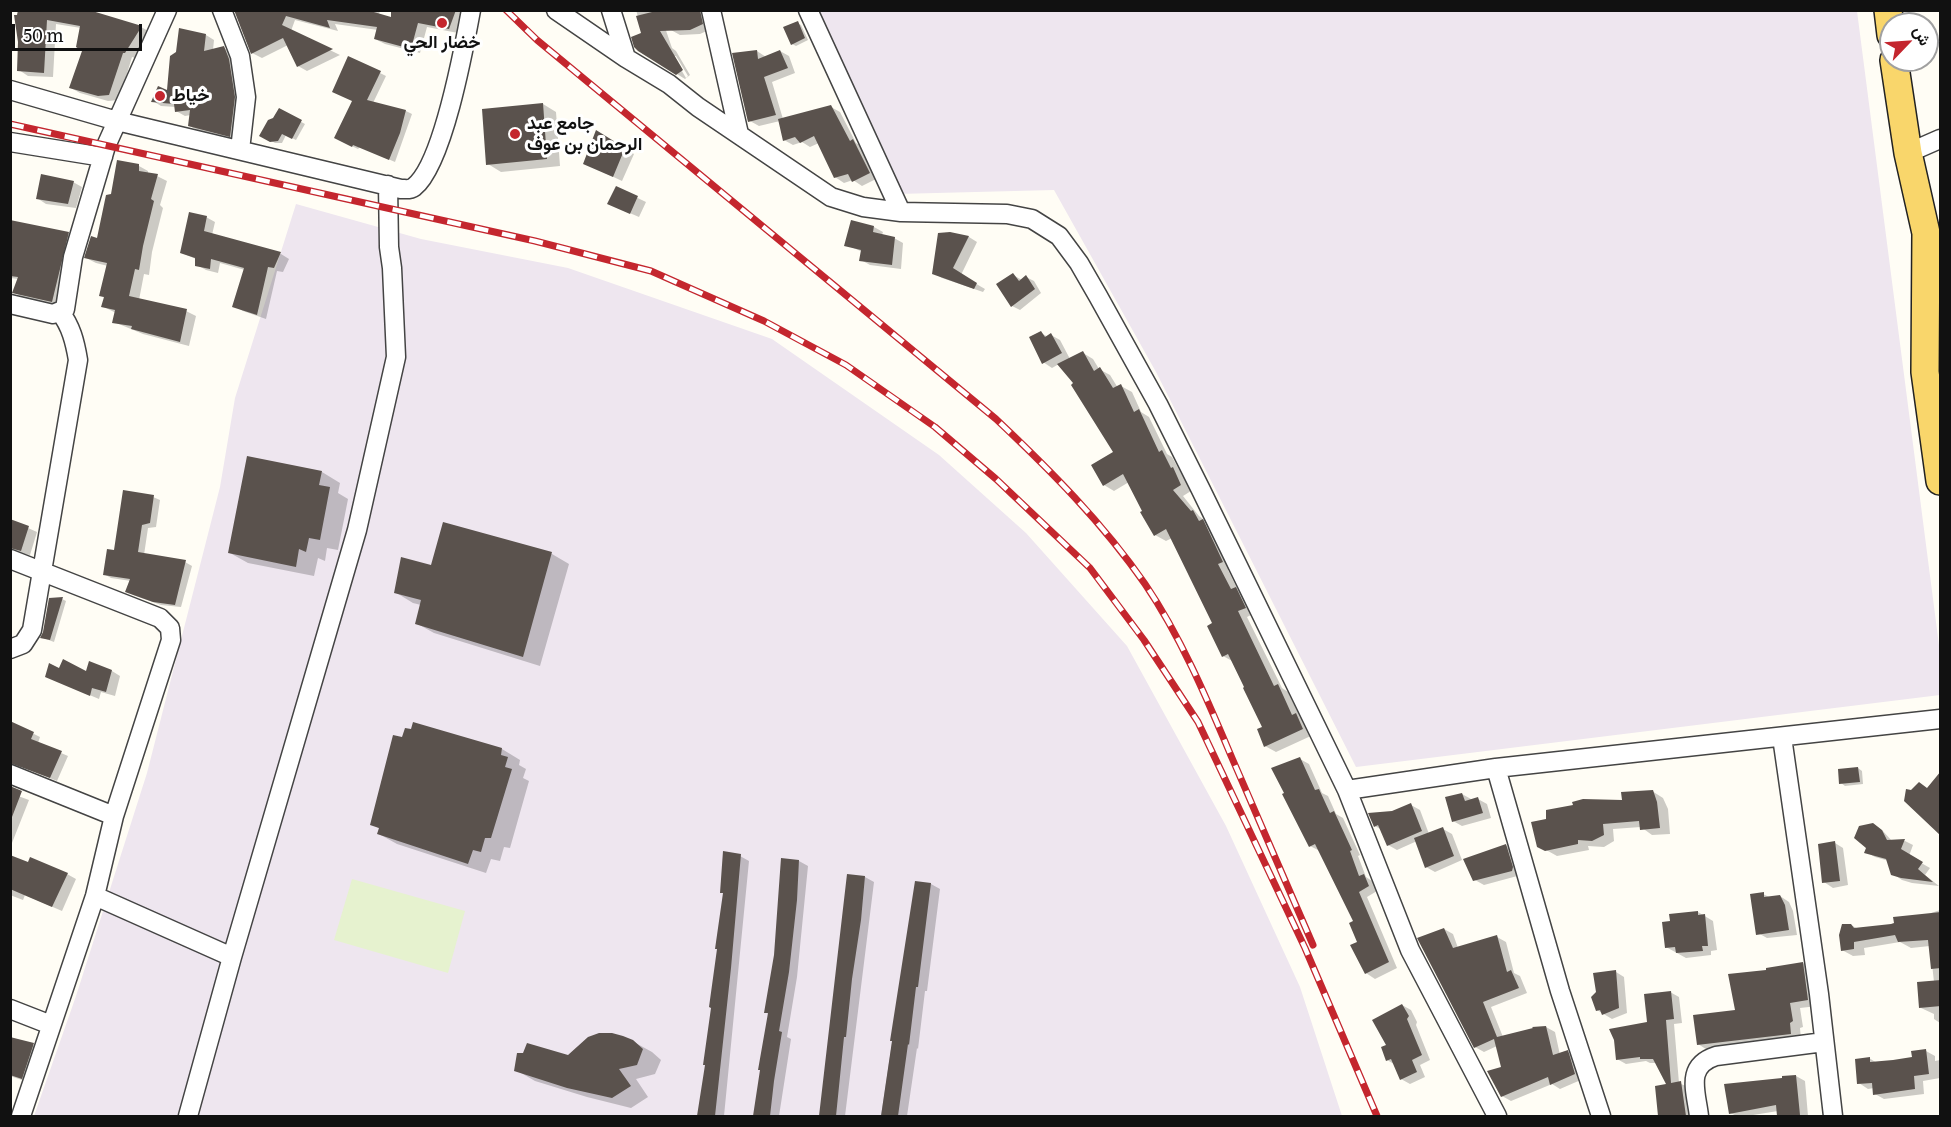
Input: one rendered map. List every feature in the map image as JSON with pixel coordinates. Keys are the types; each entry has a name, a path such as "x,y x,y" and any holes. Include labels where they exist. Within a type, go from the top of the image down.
{"main road":[{"path":"1896,72 1908,153 1926,233 1941,266"},
{"path":"1926,233 1925,372 1927,381 1941,394"},
{"path":"1941,343 1928,354 1925,363 1941,481"}],"street":[{"path":"10,304 53,314 65,309 73,257 103,157 167,10"},
{"path":"222,10 240,56 246,97 240,150"},
{"path":"10,90 117,121 401,189 410,189 416,185 434,158 462,61 471,10"},
{"path":"556,10 626,58 669,84 698,107 831,197 863,207 901,212 1007,214 1032,219 1059,236 1084,271 1158,404 1347,790 1410,950 1448,1027 1497,1116"},
{"path":"611,10 626,58"},
{"path":"711,10 739,134"},
{"path":"808,10 901,212"},
{"path":"1908,153 1941,139"},
{"path":"10,142 103,157"},
{"path":"188,1116 357,530 396,357 389,247 388,185"},
{"path":"10,649 23,644 32,630 78,360 75,344 60,312"},
{"path":"10,559 160,618 170,628 171,640 114,816 94,896 21,1116"},
{"path":"1347,790 1496,768 1941,718"},
{"path":"1782,737 1833,1116"},
{"path":"1496,768 1560,991 1602,1116"},
{"path":"10,774 114,816"},
{"path":"94,896 232,957"},
{"path":"10,1009 51,1025"},
{"path":"1699,1116 1695,1071 1706,1059 1824,1042"}],"shaded area":[{"path":"815,11 1857,11 1940,653 1940,695 1356,767 1156,372 1054,190 897,194"},
{"path":"296,204 421,239 568,268 772,339 939,455 1026,533 1127,646 1226,826 1300,987 1342,1116 34,1116 76,996 147,773 220,487 235,398"}],"green space":[{"path":"352,879 465,911 448,973 334,940"}],"building":[{"path":"18,10 89,10 142,26 123,53 109,95 98,96 69,88 82,51 76,47 80,26 47,20 44,73 17,71 18,42 14,15 17,15"},
{"path":"234,10 367,10 391,17 391,10 456,10 449,29 418,23 411,49 374,39 377,27 327,20 330,28 286,16 282,25 333,49 297,67 283,38 251,54"},
{"path":"660,10 700,10 703,24 690,30 660,31 683,70 676,75 638,51 631,37 641,33 636,16"},
{"path":"798,21 805,38 791,45 783,27"},
{"path":"179,28 206,34 204,51 224,46 229,59 235,97 230,137 188,126 190,110 175,112 174,104 151,102 158,86 167,90 170,56 176,52"},
{"path":"757,50 758,59 780,50 788,68 764,77 776,115 748,122 732,53"},
{"path":"348,56 381,71 367,100 406,110 389,160 334,138 352,101 332,92"},
{"name":"جامع عبد الرحمان بن عوف","path":"543,103 547,159 486,165 482,109"},
{"path":"831,105 850,141 853,139 870,173 852,182 848,174 834,178 814,136 800,143 795,137 783,141 778,119"},
{"path":"279,108 302,120 292,139 282,134 278,141 270,142 259,136 268,120 273,118"},
{"path":"596,130 625,148 613,177 583,164"},
{"path":"117,160 139,164 139,171 158,174 151,199 154,201 139,270 135,269 129,296 187,309 180,342 131,329 132,326 112,323 115,310 101,307 104,297 99,296 107,263 84,258 91,236 97,238 106,195 111,194"},
{"path":"41,174 74,181 68,204 36,199"},
{"path":"616,186 638,196 630,214 607,204"},
{"path":"189,212 207,216 204,231 281,252 274,268 268,267 257,315 232,307 244,268 211,259 210,269 195,266 195,258 180,253"},
{"path":"10,220 69,232 52,302 12,293 18,277 10,276"},
{"path":"851,220 874,226 873,232 895,237 892,265 859,261 861,250 844,246"},
{"path":"950,232 969,236 953,268 977,283 974,289 932,274 938,233"},
{"path":"1013,273 1019,281 1026,275 1035,289 1011,307 996,284"},
{"path":"1041,331 1045,337 1051,333 1062,353 1042,364 1029,337"},
{"path":"1083,351 1094,371 1100,367 1113,388 1121,384 1134,412 1139,409 1159,452 1162,450 1171,468 1173,467 1181,485 1173,490 1191,511 1193,510 1199,521 1203,519 1223,562 1218,564 1231,589 1236,587 1246,608 1238,611 1274,686 1278,684 1292,715 1296,713 1303,729 1264,747 1257,729 1262,727 1228,654 1222,657 1207,626 1212,623 1166,529 1154,536 1123,474 1103,486 1091,465 1113,452 1071,385 1073,383 1057,364"},
{"path":"247,456 322,471 319,485 330,487 320,540 309,538 306,552 299,549 296,567 228,553"},
{"path":"123,490 154,495 150,523 142,525 138,552 186,560 175,605 153,602 125,592 130,579 103,575 107,549 114,550"},
{"path":"10,519 29,526 21,551 10,548"},
{"path":"443,522 552,552 523,657 415,624 421,600 394,593 401,557 431,565"},
{"path":"63,597 50,640 40,638 49,598"},
{"path":"63,659 86,671 89,661 112,670 106,692 92,688 90,696 45,677 49,663 59,668"},
{"path":"10,721 34,732 31,739 62,751 50,778 10,763"},
{"path":"413,722 502,748 501,755 508,757 505,767 512,769 491,838 485,838 481,852 473,850 468,864 377,834 379,828 370,825 393,735 402,737 405,728 411,729"},
{"path":"1300,757 1315,790 1319,789 1330,813 1334,811 1352,850 1350,851 1359,876 1364,874 1369,886 1359,892 1389,962 1365,974 1350,945 1357,942 1349,923 1353,921 1315,844 1309,847 1271,768"},
{"path":"1858,767 1860,782 1839,784 1838,769"},
{"path":"1941,771 1941,836 1904,801 1906,789 1911,790 1919,782 1927,788"},
{"path":"10,786 22,791 12,817 10,817"},
{"path":"1653,790 1660,828 1640,830 1639,821 1603,824 1604,835 1592,841 1578,840 1578,844 1545,851 1537,847 1531,822 1546,819 1546,810 1573,805 1572,802 1583,799 1622,800 1621,792"},
{"path":"1462,793 1465,801 1478,797 1483,813 1452,822 1445,797"},
{"path":"1411,803 1422,831 1387,846 1378,825 1374,827 1368,813 1392,811"},
{"path":"1873,823 1882,830 1887,840 1905,839 1901,849 1923,862 1918,869 1933,882 1891,875 1886,859 1864,853 1866,848 1854,838 1859,826"},
{"path":"1443,827 1454,856 1425,868 1414,838"},
{"path":"1835,841 1840,881 1822,883 1818,844"},
{"path":"1506,844 1513,867 1512,871 1473,881 1463,859"},
{"path":"723,851 741,854 731,968 715,1116 697,1116 705,1065 703,1065 717,949 715,949 723,893 720,893"},
{"path":"10,855 28,862 30,857 68,873 52,907 10,889"},
{"path":"781,858 799,860 797,900 770,1116 753,1116 768,1013 764,1013 774,955"},
{"path":"847,874 865,876 861,920 846,1037 844,1037 836,1116 819,1116"},
{"path":"915,881 931,883 918,987 916,987 898,1116 881,1116 892,1041 890,1041"},
{"path":"1764,892 1764,897 1780,895 1785,905 1789,930 1756,935 1750,894"},
{"path":"1698,911 1698,915 1705,914 1708,946 1702,946 1703,951 1676,953 1675,947 1665,948 1662,922 1670,921 1669,914"},
{"path":"1941,912 1941,968 1931,969 1928,940 1898,942 1895,935 1854,942 1854,949 1841,951 1839,935 1842,924 1851,924 1854,928 1891,924 1894,923 1893,917"},
{"path":"1444,928 1453,948 1497,935 1507,972 1511,970 1519,988 1483,1002 1497,1037 1532,1027 1546,1026 1553,1055 1568,1050 1575,1074 1550,1085 1548,1077 1501,1097 1487,1071 1501,1067 1494,1039 1474,1048 1417,938"},
{"path":"1803,962 1808,1000 1790,1003 1793,1021 1790,1023 1791,1034 1697,1045 1693,1015 1735,1010 1728,974 1766,970 1766,968"},
{"path":"1616,970 1619,1008 1602,1015 1600,1010 1596,1011 1591,997 1596,992 1593,973"},
{"path":"1941,980 1941,1006 1919,1008 1917,982"},
{"path":"1671,991 1674,1019 1666,1020 1671,1083 1681,1081 1686,1116 1658,1116 1655,1086 1666,1084 1653,1059 1640,1059 1640,1057 1616,1060 1614,1040 1609,1029 1647,1022 1644,994"},
{"path":"1402,1004 1409,1016 1407,1019 1422,1055 1412,1060 1417,1072 1400,1080 1391,1059 1386,1061 1381,1047 1386,1045 1372,1020"},
{"path":"599,1033 623,1036 633,1040 643,1049 637,1065 619,1069 631,1086 612,1098 567,1088 514,1071 517,1053 523,1053 527,1043 568,1055 588,1037"},
{"path":"10,1037 34,1043 22,1079 10,1075"},
{"path":"1926,1049 1929,1074 1914,1076 1915,1089 1873,1095 1872,1083 1857,1084 1855,1059 1870,1057 1870,1062 1893,1060 1912,1057 1911,1051"},
{"path":"1796,1075 1800,1115 1777,1116 1776,1105 1729,1114 1724,1084"}],"railway":[{"path":"506,10 537,40 996,419 1056,477 1093,518 1145,584 1182,647 1213,713 1313,945"},
{"path":"10,124 535,241 651,271 764,321 846,365 935,427 996,479 1090,568 1144,640 1198,722 1305,948 1377,1116"}],"place":[{"name":"خضار الحي","path":"442,23"},
{"name":"خياط","path":"160,96"},
{"name":"جامع عبد الرحمان بن عوف","path":"515,134"}]}
